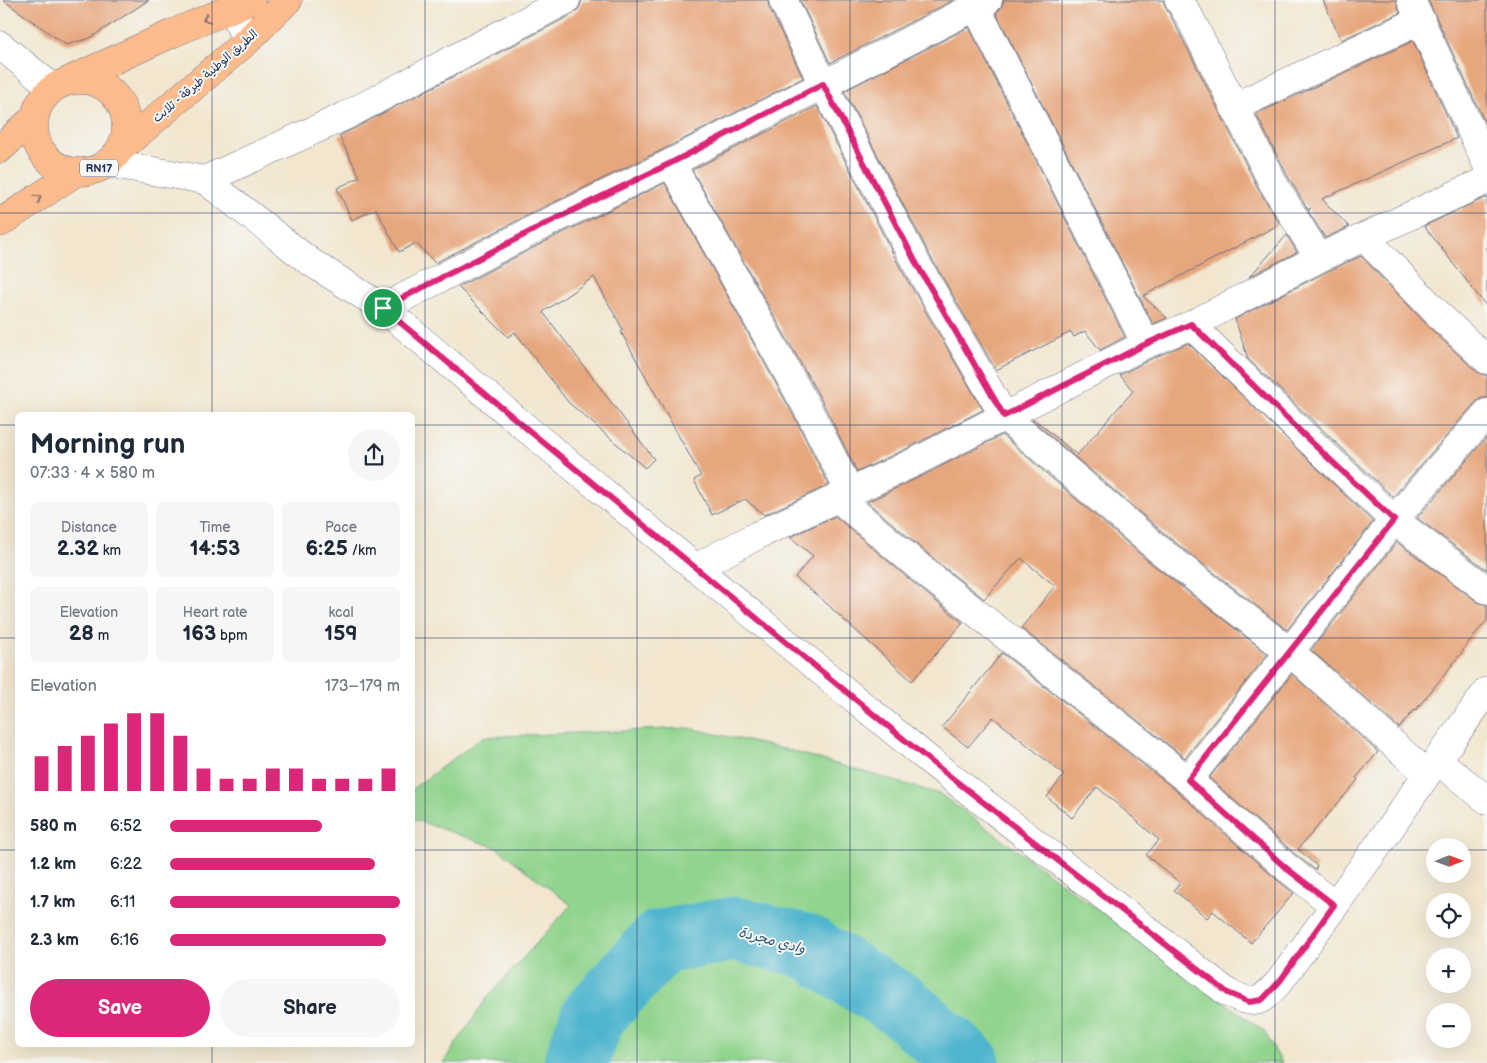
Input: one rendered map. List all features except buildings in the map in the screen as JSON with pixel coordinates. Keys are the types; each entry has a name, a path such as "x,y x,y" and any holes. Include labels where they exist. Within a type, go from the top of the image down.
{"main road":[{"name":"الطريق الوطنية طبرقة - تلابت","path":"113,156 248,41 288,0"},
{"path":"0,149 35,116 46,94 61,85 239,3"},
{"name":"RN17","path":"35,116 34,132 39,147 48,159 60,168 76,172 91,170 113,156 124,135 125,120 121,105 112,93 99,84 84,80 61,85"},
{"name":"RN17","path":"0,224 76,172"}],"street":[{"path":"205,180 345,116 566,0"},
{"path":"783,0 823,84 915,261 1004,416 1157,548 1432,767 1487,800"},
{"path":"1179,0 1189,16 1273,183 1319,258"},
{"path":"239,3 248,41"},
{"path":"383,308 982,3 1146,344"},
{"path":"1234,107 1416,10 1487,165"},
{"path":"0,45 61,85"},
{"path":"113,156 205,180 309,261 383,308 929,760 1228,993 1249,1002 1262,1000 1280,981 1487,691"},
{"path":"671,163 790,375 844,495 931,577 1188,780 1286,868 1334,905"},
{"path":"695,568 758,535 917,461 1319,258 1487,180"},
{"path":"1364,237 1444,320 1487,360"},
{"path":"1191,324 1394,520 1487,590"},
{"path":"1188,780 1394,520 1487,413"}],"green space":[{"path":"689,728 788,750 940,794 1264,1031 1282,1063 443,1063 487,998 571,905 497,848 415,820 415,787 483,737"}],"waterway":[{"name":"وادي مجردة","path":"576,1063 593,1016 660,942 735,929 806,946 903,1007 968,1063"}],"route":[{"path":"823,84 915,261 1004,416 1146,344 1191,324 1394,520 1188,780 1286,868 1334,905 1280,981 1262,1000 1249,1002 1228,993 929,760 383,308 823,84"}]}
